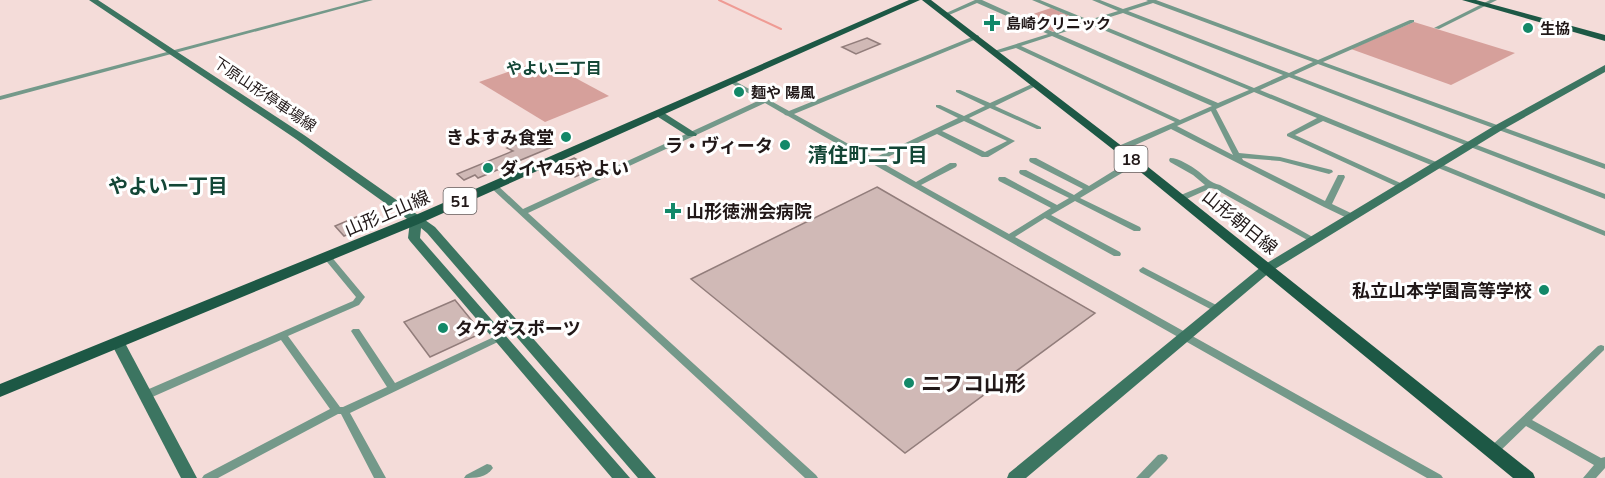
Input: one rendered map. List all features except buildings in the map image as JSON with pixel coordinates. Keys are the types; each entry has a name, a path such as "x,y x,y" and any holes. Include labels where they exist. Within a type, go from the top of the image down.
{"main road":[{"name":"下原山形停車場線","path":"93,0 300,136 439,238 648,478"},
{"name":"山形上山線","path":"0,391 327,257 905,0"},
{"name":"山形上山線","path":"0,384 493,186 916,0"},
{"name":"山形朝日線","path":"926,0 977,37 1119,149 1526,478"},
{"path":"1466,0 1488,3"},
{"path":"1473,0 1605,37"},
{"path":"1016,478 1266,269 1498,128 1605,68"},
{"path":"658,113 692,134"},
{"path":"414,218 414,238 621,478"},
{"path":"118,343 189,478"}],"street":[{"path":"0,98 370,0"},
{"path":"947,15 979,0 1216,107 1239,158"},
{"path":"1035,0 1605,234"},
{"path":"1095,0 1605,197"},
{"path":"996,52 1153,0 1605,167"},
{"path":"1437,28 1488,3"},
{"path":"1119,149 1412,21"},
{"path":"787,114 977,37"},
{"path":"1017,46 1180,122"},
{"path":"731,81 1437,478"},
{"path":"873,161 1036,84"},
{"path":"958,91 1040,128"},
{"path":"524,212 764,101"},
{"path":"937,131 985,154 1012,141 938,106"},
{"path":"1323,118 1288,135 1403,186"},
{"path":"1171,126 1239,158 1352,217"},
{"path":"1239,158 1280,159 1329,172"},
{"path":"1033,160 1089,189"},
{"path":"1173,160 1196,173 1210,186"},
{"path":"1009,237 1134,162"},
{"path":"915,185 953,165"},
{"path":"1023,172 1137,229"},
{"path":"1327,205 1341,177"},
{"path":"1002,179 1057,208"},
{"path":"493,186 812,478"},
{"path":"1179,199 1210,186 1217,187 1314,240"},
{"path":"1045,215 1117,254"},
{"path":"146,395 356,303 361,297 327,257"},
{"path":"1143,270 1216,309"},
{"path":"356,331 393,388"},
{"path":"284,336 340,411 380,478"},
{"path":"208,478 340,411 501,337"},
{"path":"1493,451 1601,348"},
{"path":"1525,421 1604,462 1589,478"},
{"path":"1142,478 1162,458"},
{"path":"470,478 487,468"}],"shaded area":[{"path":"1051,8 1085,22 1054,32 1021,18"},
{"path":"1414,22 1515,53 1451,85 1351,49"},
{"path":"542,60 609,96 545,122 479,82"}],"waterway":[{"path":"719,0 781,29"}],"place":[{"name":"島崎クリニック","path":"992,23"},
{"name":"生協","path":"1528,28"},
{"name":"麺や 陽風","path":"739,92"},
{"name":"きよすみ食堂","path":"566,137"},
{"name":"ラ・ヴィータ","path":"785,145"},
{"name":"ダイヤ45やよい","path":"488,168"},
{"name":"山形徳洲会病院","path":"673,211"},
{"name":"私立山本学園高等学校","path":"1544,290"},
{"name":"タケダスポーツ","path":"443,328"},
{"name":"ニフコ山形","path":"909,383"}],"district":[{"name":"やよい二丁目","path":"554,68"},
{"name":"清住町二丁目","path":"868,154"},
{"name":"やよい一丁目","path":"168,185"}]}
